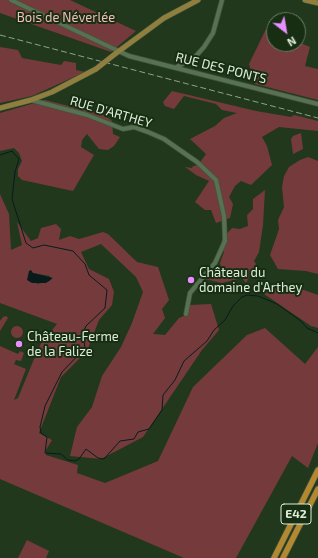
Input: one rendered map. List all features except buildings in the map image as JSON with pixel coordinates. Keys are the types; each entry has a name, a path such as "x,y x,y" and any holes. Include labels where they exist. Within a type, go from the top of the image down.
{"highway":[{"name":"E42","path":"274,558 318,470"},
{"name":"E42","path":"283,558 318,489"}],"main road":[{"path":"0,108 31,100 68,85 87,75 164,18 198,0"},
{"path":"305,0 318,3"}],"street":[{"name":"RUE DES PONTS","path":"11,0 117,53 318,104"},
{"path":"176,67 196,56 207,42 213,33 222,0"},
{"name":"RUE D'ARTHEY","path":"31,100 88,114 123,129 134,127 148,132 164,139 197,162 216,180 224,216 225,241 215,263 190,293 186,314"}],"green space":[{"name":"Bois de Néverlée","path":"0,0 70,0 136,31 111,52 0,13"},
{"path":"266,29 266,52 306,52 306,45 310,47 305,66 318,69 318,100 255,84 249,64"},
{"path":"0,47 18,50 22,58 61,65 64,61 76,63 76,70 85,72 32,96 0,103"},
{"path":"172,91 256,111 291,117 294,115 318,121 318,131 279,127 262,137 267,146 272,165 251,185 241,181 235,186 229,197 233,204 230,218 216,223 211,210 205,210 195,202 209,181 196,175 185,167 192,168 193,166 198,165 206,154 190,139 215,126 224,118 237,113 222,110 216,104 184,96 174,109 165,106 163,102"},
{"path":"45,100 104,115 112,121 113,134 120,137 114,146 108,150 99,149 87,134 82,140 81,147 94,155 73,191 22,180 18,176 18,169 22,161 19,153 14,148 0,151 0,113"},
{"path":"301,133 303,149 293,154 291,139 293,136"},
{"path":"308,157 318,161 318,274 306,271 278,269 270,255 279,229 278,220 284,207 282,187 284,176 289,167"},
{"path":"265,190 263,225 259,252 254,261 256,264 246,283 242,278 222,283 205,279 206,271 209,266 220,274 222,271 220,263 224,252 220,248 222,239 232,228 240,229 248,226 247,215 253,209 253,199"},
{"path":"0,194 9,214 11,250 22,245 17,222 31,241 38,238 41,228 56,224 61,229 59,240 70,236 79,239 103,232 108,234 137,262 158,267 169,300 162,309 165,318 153,334 165,335 179,318 188,314 190,305 211,304 219,330 202,350 143,437 101,459 70,456 77,427 92,407 102,376 121,347 132,323 143,292 136,277 101,244 81,252 89,269 109,279 114,292 112,305 99,320 87,351 61,377 39,433 52,440 46,450 46,455 78,465 77,473 105,483 158,461 193,387 247,335 265,328 305,364 318,347 318,443 308,468 292,456 236,558 184,558 0,479 0,346 18,354 20,351 24,353 21,361 16,360 14,364 26,369 14,400 18,398 34,359 39,354 39,348 45,334 49,334 57,324 0,303","holes":["33,273 50,276 50,281 37,284"]},
{"path":"284,283 318,295 318,328 311,326 264,294"},
{"path":"6,316 8,318 0,331 0,321"},
{"path":"17,326 21,328 23,332 21,336 17,338 13,336 11,332 13,328"},
{"path":"27,540 49,551 46,558 18,558"}],"shaded area":[{"path":"31,270 33,273 53,278 46,283 32,283 27,280 29,271"}],"waterway":[{"path":"0,155 12,151 19,159 15,172 12,199 26,243 33,248 44,245 73,251 85,264 89,275 107,290 105,308 86,326 83,333 85,348 62,372 45,406 40,427 41,433 47,437 45,453 61,454 68,460 75,461 79,459 86,449 98,458 104,459 120,441 134,439 138,432 149,429 162,410 163,395 175,380 184,361 207,341 214,330 225,320 233,306 242,297 247,295 258,296 277,304 301,321 307,328 318,333"}],"railway":[{"path":"0,35 318,118"}],"place":[{"name":"Château du domaine d'Arthey","path":"191,280"},
{"name":"Château-Ferme de la Falize","path":"19,344"}]}
